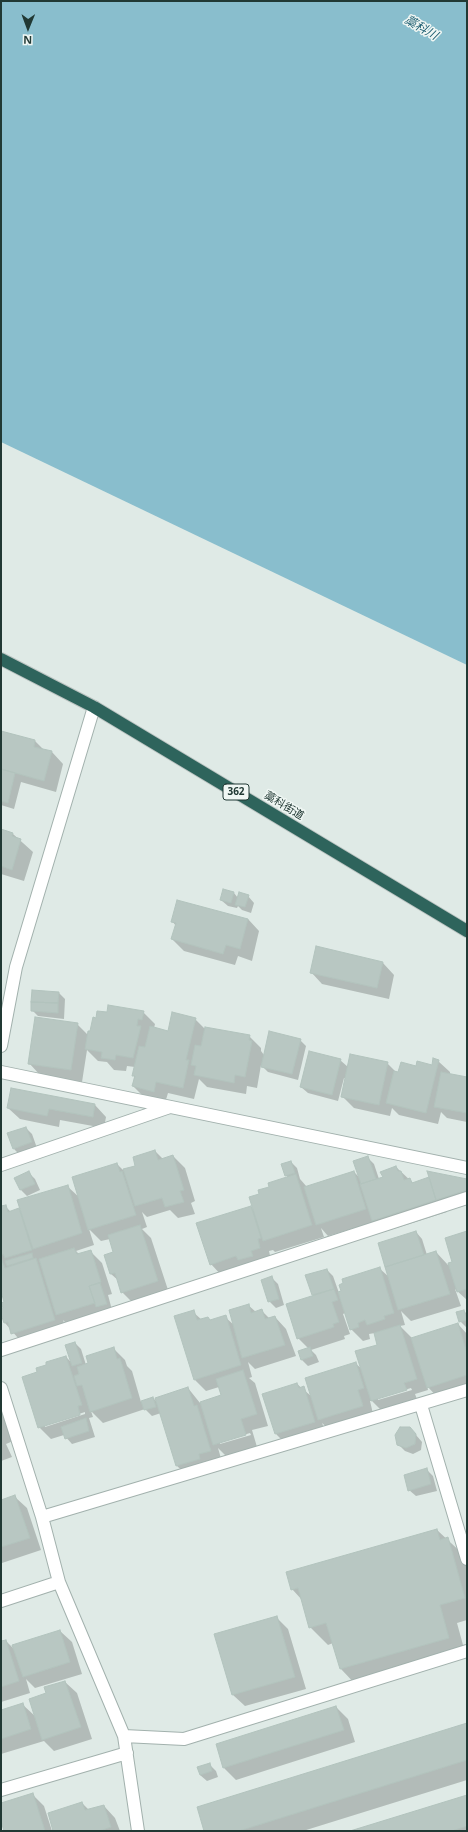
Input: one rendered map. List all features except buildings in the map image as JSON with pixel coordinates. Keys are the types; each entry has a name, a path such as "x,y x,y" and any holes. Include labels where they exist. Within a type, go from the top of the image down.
{"highway":[{"name":"藁科街道","path":"1,659 94,707 467,931"}],"street":[{"path":"1,1046 16,966 94,707"},
{"path":"1,1072 467,1168"},
{"path":"1,1165 170,1107"},
{"path":"1,1350 467,1198"},
{"path":"1,1388 42,1517 60,1582 124,1736 138,1831"},
{"path":"42,1517 421,1405 467,1390"},
{"path":"421,1405 467,1559"},
{"path":"1,1601 60,1582"},
{"path":"124,1736 184,1739 467,1651"},
{"path":"1,1790 127,1753"}],"water":[{"name":"藁科川","path":"1,1 467,1 467,665 1,442"}]}
